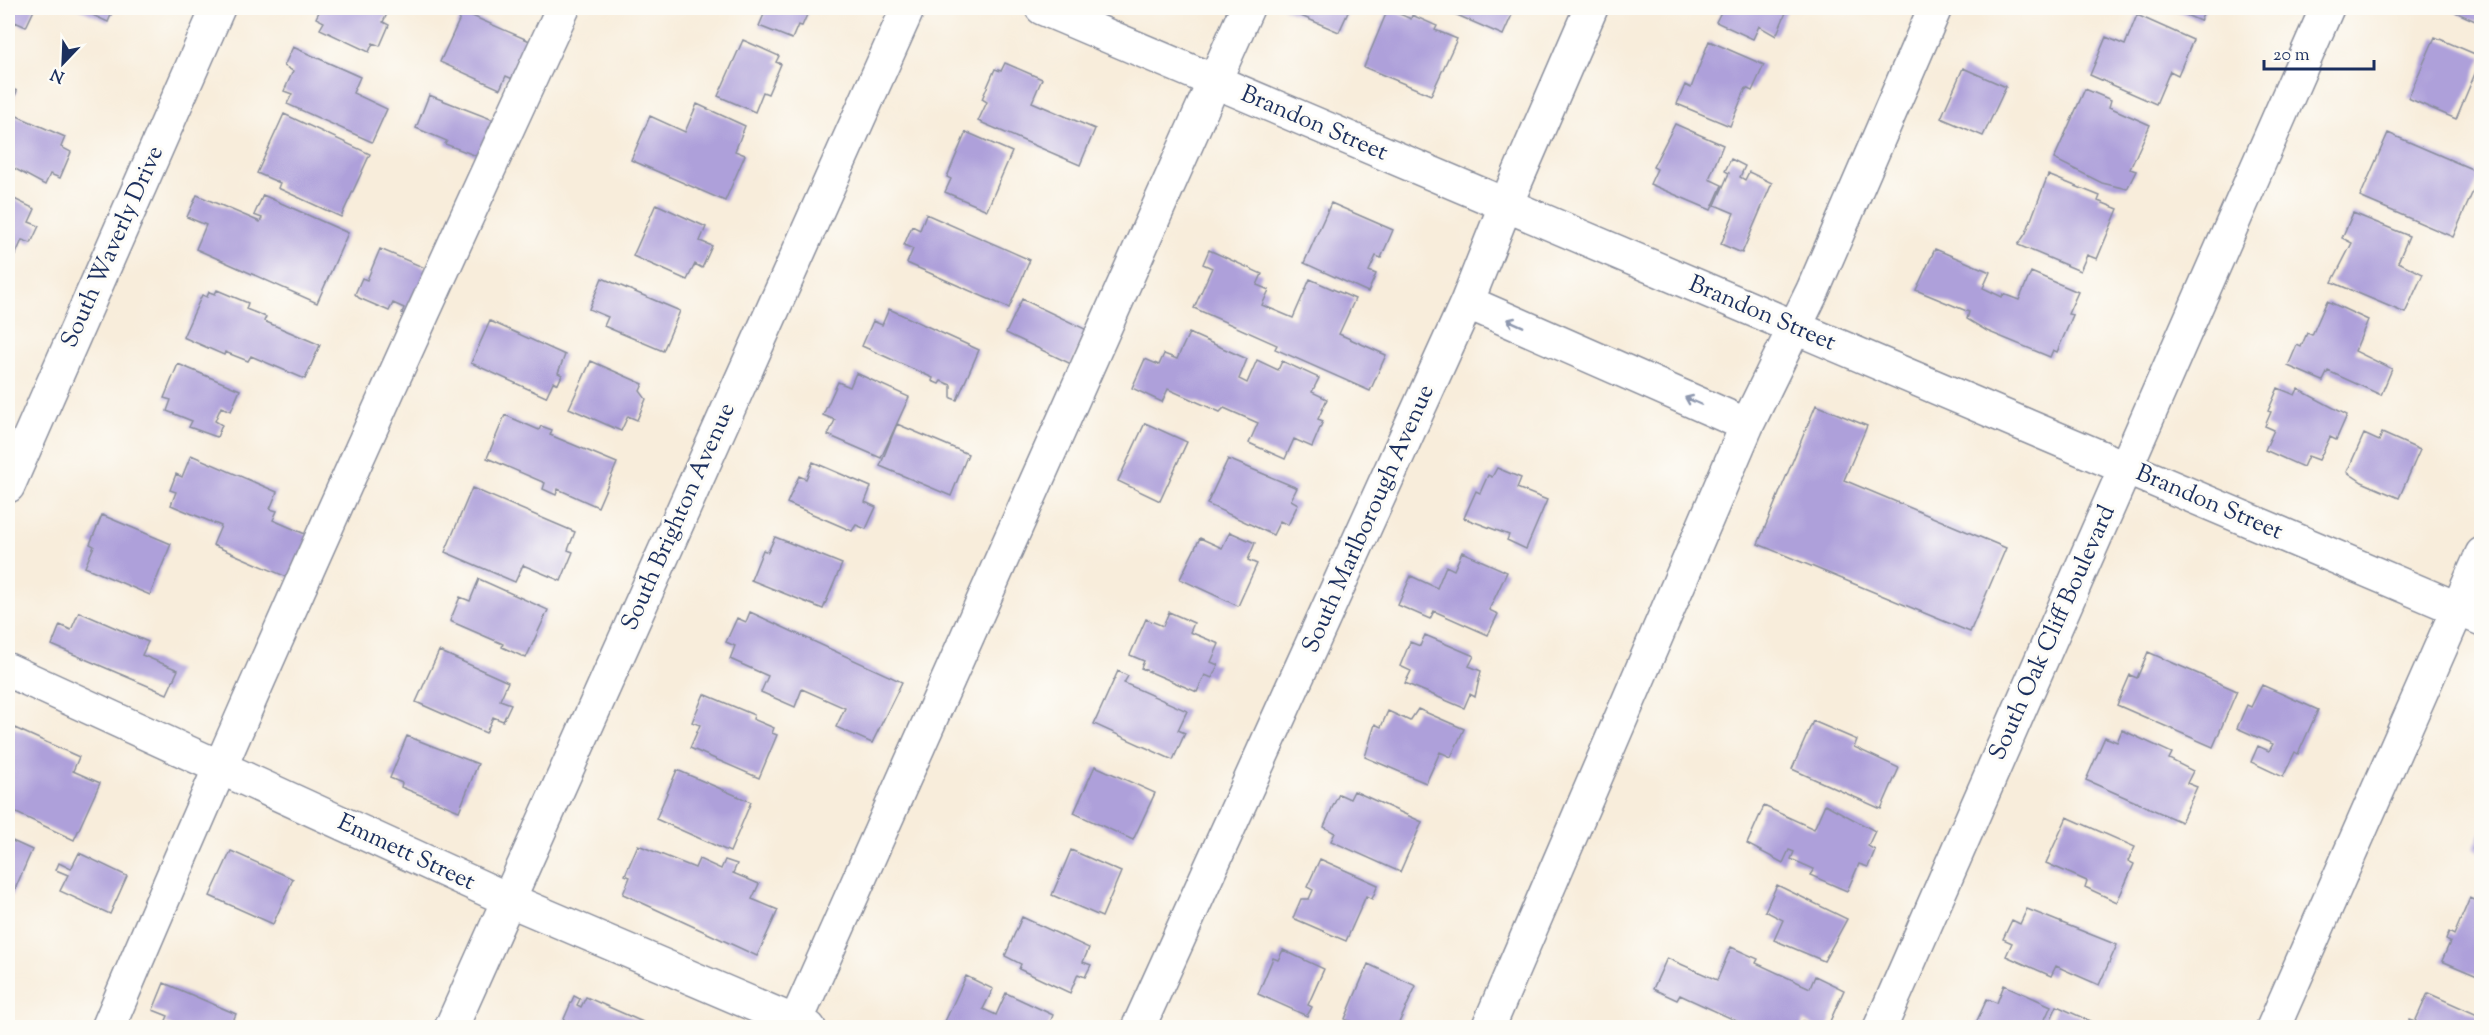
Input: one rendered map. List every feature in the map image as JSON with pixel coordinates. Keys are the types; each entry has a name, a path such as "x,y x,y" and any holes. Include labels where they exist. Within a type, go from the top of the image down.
{"street":[{"name":"South Waverly Drive","path":"8,486 218,8"},
{"path":"108,1028 219,766 450,250 563,8"},
{"name":"South Brighton Avenue","path":"451,1028 908,8"},
{"name":"Brandon Street","path":"1042,8 2469,614"},
{"path":"799,1026 1247,8"},
{"name":"South Marlborough Avenue","path":"1138,1028 1467,302 1506,204 1592,8"},
{"path":"1488,1028 1747,425 1795,328 1935,8"},
{"name":"South Oak Cliff Boulevard","path":"1880,1028 2327,8"},
{"path":"1467,302 1747,425"},
{"path":"2273,1028 2469,614 2481,554"},
{"name":"Emmett Street","path":"8,670 507,899 799,1026"}],"building":[{"path":"8,8 35,8 26,27 15,22 8,38"},
{"path":"77,8 114,8 108,22"},
{"path":"321,8 390,8 383,22 389,25 380,46 373,43 369,52 320,29 324,22 316,18"},
{"path":"759,8 810,8 802,26 798,25 792,39 759,26 765,12"},
{"path":"1282,8 1350,8 1339,32"},
{"path":"1441,8 1515,8 1503,35"},
{"path":"1723,8 1788,8 1776,36 1759,26 1753,39 1716,22"},
{"path":"2170,8 2206,8 2200,21"},
{"path":"2457,8 2482,8 2482,24 2455,12"},
{"path":"1388,9 1411,19 1412,15 1437,26 1435,30 1457,39 1431,95 1364,67"},
{"path":"463,12 532,42 515,80 506,76 500,89 440,62"},
{"path":"2137,15 2193,40 2178,75 2170,71 2156,104 2090,75 2106,37 2125,45"},
{"path":"2435,37 2482,57 2456,119 2408,98"},
{"path":"743,40 779,56 776,62 781,64 768,94 763,92 755,112 718,96"},
{"path":"1709,41 1764,65 1752,91 1746,88 1730,126 1677,104 1685,85 1691,88"},
{"path":"293,47 360,77 353,93 387,109 372,142 287,104 292,94 284,91 293,71 284,66"},
{"path":"1005,63 1042,79 1032,102 1095,129 1080,165 978,121 987,102 982,99 995,69 1001,71"},
{"path":"1963,68 2006,87 1983,136 1941,118"},
{"path":"8,87 17,91 8,112"},
{"path":"2085,89 2111,100 2109,107 2150,125 2130,169 2136,171 2127,189 2102,183 2054,159"},
{"path":"429,95 496,121 482,158 445,144 447,141 416,128"},
{"path":"697,104 745,126 735,151 745,155 725,201 631,160 650,116 685,132"},
{"path":"8,112 65,137 61,147 71,152 60,178 50,174 45,185 8,165"},
{"path":"284,114 370,154 341,217 278,188 280,183 257,173"},
{"path":"1675,124 1723,145 1709,179 1722,185 1711,210 1650,184 1657,169 1653,167"},
{"path":"966,132 1012,152 987,210 945,192 951,179 947,177"},
{"path":"2388,133 2481,173 2453,237 2360,197"},
{"path":"1731,159 1745,166 1740,177 1745,180 1749,172 1772,183 1742,253 1721,244 1734,213 1715,205 1729,173 1725,171"},
{"path":"2048,175 2100,196 2098,201 2118,209 2097,259 2087,255 2080,271 2018,245 2026,233"},
{"path":"197,195 260,222 262,218 254,215 263,195 348,233 317,303 196,249 206,225 187,217"},
{"path":"8,196 35,209 29,222 39,226 31,243 22,240 15,256 8,252"},
{"path":"1331,203 1393,230 1381,258 1376,256 1369,271 1376,274 1368,292 1304,263"},
{"path":"656,204 706,227 700,241 712,246 702,268 695,264 687,280 633,256"},
{"path":"2353,213 2409,236 2398,262 2423,274 2405,313 2332,282 2352,243 2342,238"},
{"path":"926,214 1030,260 1009,308 907,263 913,249 904,245 912,226 920,230"},
{"path":"380,249 437,273 413,317 402,313 404,308 393,303 389,311 355,294 362,278 367,280"},
{"path":"1935,249 1990,272 1983,288 2002,297 2003,294 2019,300 2031,272 2078,292 2068,314 2073,315 2057,352 2053,350 2050,357 1987,331 1967,319 1969,312 1916,290"},
{"path":"1209,250 1262,274 1257,285 1269,290 1262,305 1293,318 1310,279 1355,299 1339,334 1386,355 1370,391 1275,349 1277,345 1194,308 1212,268 1203,264"},
{"path":"602,278 680,311 663,351 604,326 608,317 589,309"},
{"path":"217,290 248,303 246,309 266,317 264,321 320,345 305,379 251,356 248,361 225,352 224,355 183,337 202,295 207,297 209,292 215,294"},
{"path":"1022,299 1087,330 1071,364 1006,333"},
{"path":"2327,301 2368,320 2355,351 2392,369 2381,395 2328,371 2323,381 2288,366 2297,345 2301,347 2307,333 2312,335"},
{"path":"889,309 979,350 957,400 951,398 951,385 941,381 939,384 932,381 933,378 862,346 873,321 882,325"},
{"path":"490,321 565,355 558,373 562,375 558,384 553,382 546,397 471,363"},
{"path":"1189,333 1247,359 1239,379 1247,383 1257,360 1278,370 1282,361 1319,378 1312,392 1327,399 1318,419 1323,421 1312,447 1294,439 1285,459 1249,443 1258,423 1224,408 1220,412 1168,389 1162,402 1132,388 1145,359 1159,365 1164,354 1177,359"},
{"path":"591,361 643,384 640,391 646,399 637,420 628,416 621,431 569,408"},
{"path":"178,364 240,390 231,411 221,407 215,421 222,425 217,437 189,427 192,421 167,411 171,400 164,398"},
{"path":"856,373 909,397 881,458 828,435 835,420 823,415 838,382 850,387"},
{"path":"2278,388 2295,395 2298,389 2347,415 2336,440 2330,437 2319,460 2308,456 2303,467 2265,450 2274,430 2265,426 2271,412 2268,411"},
{"path":"1816,405 1867,426 1844,480 2006,548 1970,632 1758,544"},
{"path":"505,415 539,430 541,426 552,430 550,435 617,463 598,507 558,489 556,495 543,489 545,483 487,458"},
{"path":"1145,423 1187,442 1160,501 1118,481"},
{"path":"897,424 968,454 951,496 880,466"},
{"path":"2382,433 2420,450 2399,498 2362,482 2347,472 2364,434 2379,441"},
{"path":"191,455 277,492 270,509 277,511 273,520 314,538 296,581 213,545 221,526 171,505 176,492 170,490 176,474 182,477"},
{"path":"1228,459 1297,488 1291,500 1298,504 1288,525 1280,521 1273,535 1207,504"},
{"path":"813,462 871,487 865,502 876,507 866,529 856,525 852,531 787,503 799,476 806,479"},
{"path":"1497,468 1521,478 1517,488 1547,500 1526,549 1507,540 1509,535 1464,518 1476,491 1480,493 1488,475 1492,477"},
{"path":"472,488 575,532 568,550 573,552 561,581 523,565 515,582 445,552"},
{"path":"102,515 171,544 150,595 85,567 94,546 90,544"},
{"path":"1230,532 1255,543 1248,560 1257,564 1238,606 1180,579 1200,538 1222,548"},
{"path":"775,537 842,564 823,609 751,580 763,550 768,552"},
{"path":"1462,552 1507,572 1489,610 1498,614 1488,635 1434,611 1430,619 1398,605 1411,576 1437,588 1446,566 1454,570"},
{"path":"479,579 548,610 526,658 502,647 503,644 450,621 460,597 470,601"},
{"path":"79,612 148,642 142,655 178,670 167,694 52,645 60,625 71,630"},
{"path":"750,612 902,682 872,743 836,727 845,708 802,689 795,707 761,692 768,676 730,659 735,646 726,642 737,618 746,622"},
{"path":"1169,612 1194,623 1190,632 1219,644 1211,662 1218,665 1212,678 1205,675 1197,692 1141,668 1144,661 1130,655 1146,619 1163,626"},
{"path":"1425,635 1474,656 1469,666 1481,671 1475,697 1470,694 1464,708 1405,683 1411,671 1400,666 1410,642 1420,646"},
{"path":"439,651 508,682 500,700 511,704 503,721 493,717 486,733 416,702"},
{"path":"2148,652 2237,691 2213,747 2117,705 2130,675 2137,678"},
{"path":"1118,671 1128,676 1124,683 1187,711 1178,730 1185,733 1173,760 1094,724"},
{"path":"2262,685 2318,710 2298,754 2295,752 2283,777 2251,762 2258,746 2269,751 2273,744 2237,728 2247,705 2251,707"},
{"path":"704,694 754,715 753,719 774,728 772,733 777,735 759,778 690,748 700,725 692,722"},
{"path":"1418,709 1464,729 1451,757 1440,752 1426,783 1365,757 1375,724 1381,727 1388,711 1410,721"},
{"path":"1813,721 1857,740 1854,747 1899,768 1881,809 1792,769"},
{"path":"8,725 79,757 73,771 100,783 74,840 8,809"},
{"path":"2122,730 2172,753 2169,759 2193,771 2187,783 2197,787 2181,822 2086,780 2105,737 2117,742"},
{"path":"407,736 478,764 459,811 401,787 402,783 390,778"},
{"path":"1095,766 1155,793 1133,840 1074,813"},
{"path":"677,770 751,802 730,852 656,819"},
{"path":"1354,791 1422,822 1400,872 1331,841 1335,833 1324,827 1332,808 1339,794 1350,799"},
{"path":"1825,804 1875,831 1868,846 1875,850 1868,867 1859,864 1847,891 1810,875 1814,869 1791,859 1794,852 1789,850 1783,863 1747,844 1764,806 1814,829"},
{"path":"2067,817 2135,847 2128,861 2134,864 2117,902 2085,887 2087,881 2046,863"},
{"path":"2482,830 2482,852 2473,849"},
{"path":"8,839 32,850 12,896 8,894"},
{"path":"638,845 695,868 699,859 721,869 725,860 737,864 733,873 759,884 752,899 778,910 757,956 623,894 630,877 625,875"},
{"path":"1071,850 1121,872 1102,917 1052,895"},
{"path":"231,851 293,879 273,924 210,896"},
{"path":"79,853 127,876 110,914 60,891 68,875 56,870 59,863 71,869"},
{"path":"1320,859 1378,885 1372,899 1366,896 1346,941 1293,918 1301,899 1309,899 1313,890 1307,887"},
{"path":"1777,885 1847,919 1824,961 1774,940 1783,920 1765,911"},
{"path":"2470,898 2482,903 2482,978 2442,961 2450,942 2446,940 2449,932 2454,935"},
{"path":"2027,909 2117,945 2099,985 2056,966 2051,976 2006,956 2012,943 2003,939 2012,920 2020,924"},
{"path":"1022,917 1089,948 1083,962 1091,965 1085,977 1078,974 1070,993 1019,969 1021,964 1005,956"},
{"path":"1731,947 1758,959 1756,963 1810,988 1815,976 1844,990 1827,1028 1820,1028 1803,1021 1801,1028 1752,1028 1680,995 1677,1000 1653,989 1667,958 1717,980"},
{"path":"1283,950 1324,969 1308,1005 1312,1007 1307,1016 1258,994 1273,958 1278,960"},
{"path":"1368,964 1416,986 1397,1027 1386,1022 1383,1028 1363,1028 1345,1019"},
{"path":"966,976 993,989 983,1009 996,1015 1006,993 1053,1015 1048,1028 942,1028"},
{"path":"164,983 236,1014 230,1028 175,1028 165,1023 168,1016 153,1010"},
{"path":"2004,985 2051,1006 2041,1028 1987,1028 1976,1023 1987,999 1997,1003"},
{"path":"2428,993 2482,1017 2482,1028 2406,1028 2409,1020 2415,1022"},
{"path":"574,996 580,999 577,1005 581,1007 586,997 645,1023 643,1028 560,1028"},
{"path":"2057,1006 2105,1028 2047,1028"}]}
